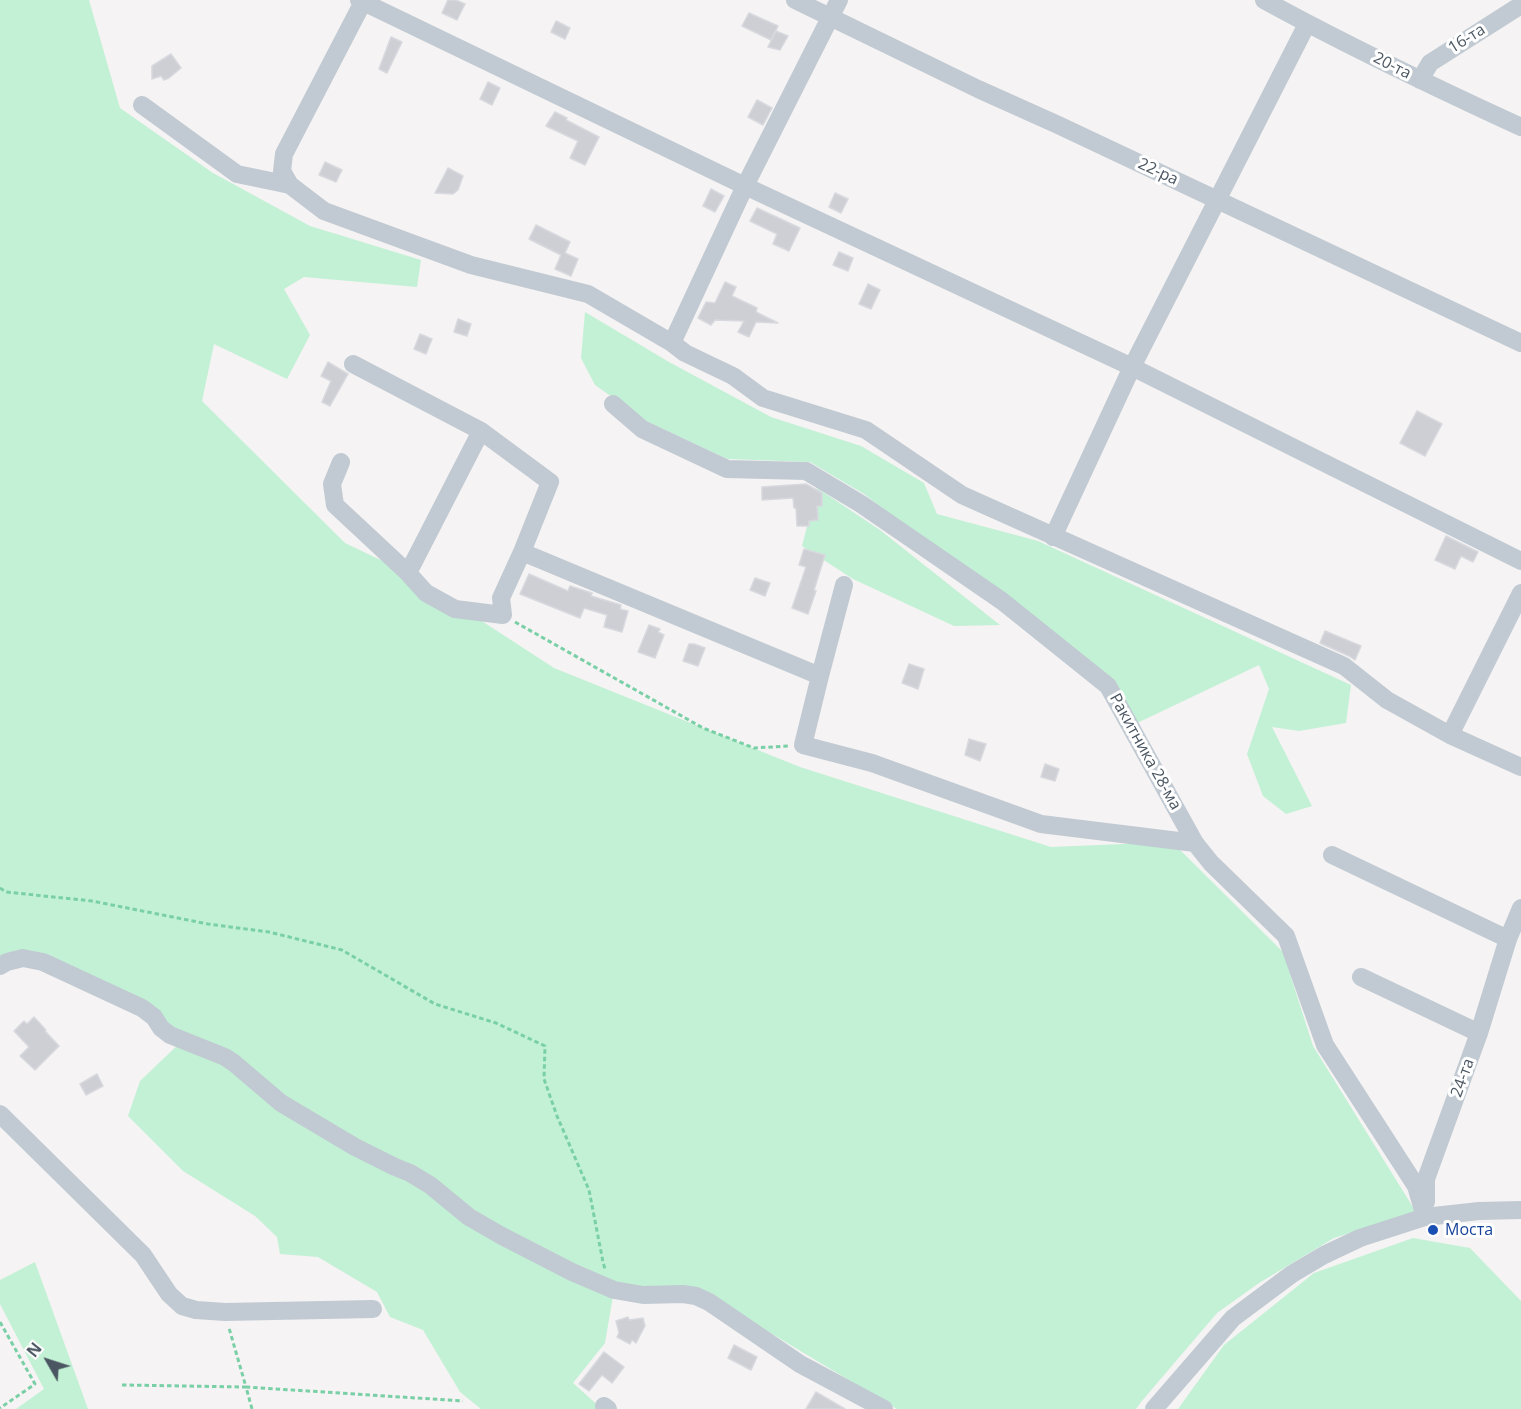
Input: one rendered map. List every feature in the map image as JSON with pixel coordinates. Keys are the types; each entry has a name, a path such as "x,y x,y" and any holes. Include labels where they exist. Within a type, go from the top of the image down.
{"street":[{"name":"22-ра","path":"795,0 978,89 1521,343"},
{"path":"672,343 745,186 839,0"},
{"name":"20-та","path":"1264,0 1420,80 1521,127"},
{"path":"1521,561 1131,367 745,186 362,1 284,154 282,171 290,185 324,211 471,264 588,294 685,353 733,376 763,398 866,430 962,495 1344,666 1387,700 1450,735 1521,767"},
{"name":"16-та","path":"1420,80 1430,63 1521,5"},
{"path":"1053,537 1131,367 1307,24"},
{"path":"142,105 237,174 290,185"},
{"path":"341,462 332,484 335,505 408,573 426,593 455,609 503,615 501,598 550,482 481,431 353,364"},
{"name":"Ракитника 28-ма","path":"613,404 642,429 727,469 806,471 861,504 1002,601 1108,686 1195,843 1211,863 1286,936 1325,1045 1416,1186 1425,1217"},
{"path":"408,573 481,431"},
{"path":"522,552 820,676"},
{"path":"844,585 803,745 872,763 1041,824 1195,843"},
{"path":"1450,735 1521,593"},
{"path":"1332,855 1508,939"},
{"name":"24-та","path":"1425,1217 1426,1179 1479,1033 1508,939 1521,908"},
{"path":"0,966 23,958 43,962 142,1008 154,1017 161,1028 170,1035 225,1057 281,1103 355,1147 430,1185 470,1217 502,1236 572,1272 614,1290 643,1295 696,1296 709,1302 800,1364 885,1409"},
{"path":"1361,977 1479,1033"},
{"path":"0,1114 143,1255 169,1294 182,1306 196,1310 225,1312 373,1309"},
{"path":"1154,1409 1233,1318 1292,1274 1324,1255 1360,1238 1425,1217 1479,1211 1521,1210"}],"path":[{"path":"503,615 703,728 754,748 803,745"},
{"path":"0,888 6,892 92,902 208,924 269,932 342,950 435,1004 496,1023 546,1046 544,1079 557,1116 589,1190 603,1262 614,1290"},
{"path":"225,1312 252,1409"},
{"path":"0,1322 35,1384 0,1408"},
{"path":"122,1385 246,1387 463,1401"}],"green space":[{"path":"0,0 89,0 120,108 213,173 310,226 421,260 417,287 304,277 284,289 310,335 287,379 214,344 202,401 345,543 408,573 554,668 800,767 1051,847 1172,842 1283,952 1313,1046 1416,1212 1334,1238 1259,1283 1217,1313 1136,1409 897,1409 699,1290 614,1290 605,1343 573,1383 602,1409 481,1409 460,1392 423,1330 390,1317 377,1292 318,1257 280,1254 277,1237 255,1216 183,1171 128,1116 140,1081 182,1041 142,1008 23,958 0,968"},
{"path":"585,312 669,362 771,417 861,446 924,483 937,514 1038,541 1351,685 1346,723 1299,731 1272,727 1312,806 1286,814 1263,796 1247,754 1269,689 1259,665 1133,725 1111,685 864,494 810,462 727,459 648,422 595,385 581,358"},
{"path":"817,488 880,530 1000,625 954,626 853,579 802,546"},
{"path":"1413,1238 1470,1248 1521,1301 1521,1409 1178,1409 1224,1345 1314,1273"},
{"path":"35,1262 88,1409 16,1409 44,1389 0,1304 0,1280"}],"building":[{"path":"448,0 456,0 465,4 457,20 442,13"},
{"path":"749,13 778,26 771,40 742,26"},
{"path":"556,21 570,28 565,39 551,32"},
{"path":"776,31 788,36 780,50 768,47"},
{"path":"391,37 402,42 387,73 379,69"},
{"path":"171,54 181,68 164,80 161,76 152,79 152,66"},
{"path":"488,82 500,88 492,105 480,99"},
{"path":"757,100 772,108 763,125 748,117"},
{"path":"555,112 599,137 585,165 570,158 578,141 546,126"},
{"path":"325,162 342,170 336,182 319,175"},
{"path":"448,168 463,176 458,190 453,194 435,193"},
{"path":"711,189 724,196 715,212 703,206"},
{"path":"835,193 848,199 841,213 829,207"},
{"path":"757,208 800,228 789,251 773,244 777,234 750,221"},
{"path":"536,225 570,242 565,253 578,259 571,276 555,269 561,255 529,239"},
{"path":"839,252 853,258 848,271 833,265"},
{"path":"725,282 736,287 732,296 757,308 756,312 778,323 756,322 749,337 738,332 744,321 715,320 711,325 698,318 706,302 715,303"},
{"path":"868,284 880,290 871,309 859,304"},
{"path":"458,319 471,324 467,336 454,332"},
{"path":"420,334 432,339 426,354 414,349"},
{"path":"328,362 348,374 330,406 322,402 331,381 321,376"},
{"path":"1417,411 1442,424 1425,456 1400,443"},
{"path":"806,484 822,493 822,506 817,506 818,520 809,521 809,526 797,526 793,498 762,500 762,487"},
{"path":"1446,536 1478,552 1473,562 1461,556 1455,569 1435,560"},
{"path":"804,549 825,555 808,614 792,608 806,567 799,565"},
{"path":"529,574 568,591 570,586 592,593 591,596 621,605 620,609 628,611 622,632 604,627 607,615 584,608 580,618 520,594"},
{"path":"755,578 770,583 765,596 750,590"},
{"path":"649,625 660,629 658,632 664,635 655,658 638,652"},
{"path":"1325,631 1361,646 1355,660 1320,643"},
{"path":"689,644 705,648 698,666 683,661"},
{"path":"909,664 924,669 918,689 902,683"},
{"path":"969,739 986,744 980,761 965,755"},
{"path":"1045,764 1059,769 1055,781 1041,777"},
{"path":"34,1017 59,1046 35,1070 20,1056 29,1047 14,1031 24,1021 27,1024"},
{"path":"97,1074 103,1086 86,1095 80,1084"},
{"path":"628,1317 629,1320 643,1318 645,1326 636,1343 632,1340 630,1344 617,1337 619,1333 616,1321"},
{"path":"734,1345 757,1357 751,1370 728,1358"},
{"path":"604,1352 624,1367 612,1383 602,1375 589,1391 579,1384"},
{"path":"816,1392 845,1409 806,1409"}],"place":[{"name":"Моста","path":"1433,1230"}]}
